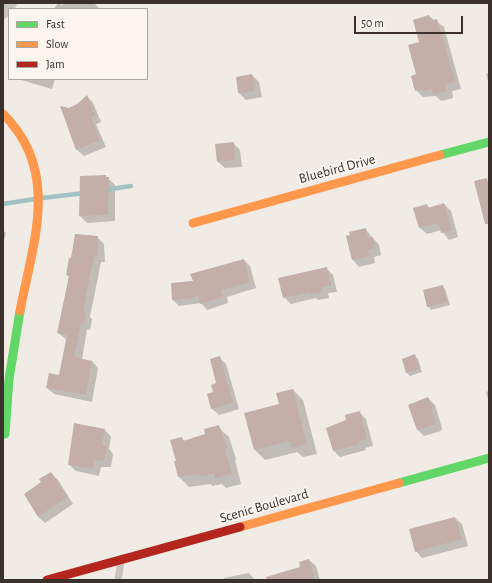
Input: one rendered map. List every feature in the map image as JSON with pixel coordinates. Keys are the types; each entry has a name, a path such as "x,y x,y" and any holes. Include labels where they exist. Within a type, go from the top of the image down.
{"street":[{"path":"3,12 10,3"},
{"path":"3,114 11,121 32,154 39,183 40,203 39,216 9,371 5,434"},
{"name":"Bluebird Drive","path":"192,223 489,142"},
{"name":"Scenic Boulevard","path":"47,580 489,458"}],"lane":[{"path":"118,580 121,560"}],"building":[{"path":"429,15 431,21 437,19 455,82 445,85 447,91 433,95 432,89 422,91 421,89 415,91 411,76 416,74 408,45 419,42 413,20"},
{"path":"252,74 255,91 238,93 236,77"},
{"path":"87,95 95,115 91,117 100,140 76,150 60,106 69,108 77,104"},
{"path":"234,142 235,160 217,162 215,144"},
{"path":"106,175 106,177 109,177 108,215 79,216 80,176"},
{"path":"487,178 489,186 489,224 485,224 474,181"},
{"path":"444,203 452,230 441,233 438,223 419,228 413,208 427,204 428,208"},
{"path":"366,228 368,238 373,237 375,248 368,250 369,256 352,260 346,236 350,235 349,232"},
{"path":"75,234 98,236 98,256 94,256 83,311 86,312 84,323 81,323 74,357 92,361 86,395 46,388 49,373 59,375 67,335 57,333 69,276 66,275 69,258 71,258"},
{"path":"244,259 250,282 221,290 223,297 200,304 198,296 189,299 172,300 171,283 193,281 190,274"},
{"path":"327,267 331,285 321,287 322,292 311,294 310,292 283,298 278,278"},
{"path":"443,285 447,302 427,307 423,290"},
{"path":"415,354 420,369 406,373 402,359"},
{"path":"220,356 233,403 211,409 207,394 213,392 211,385 216,383 210,359"},
{"path":"293,389 307,444 292,448 290,441 254,450 244,413 279,404 276,393"},
{"path":"428,397 433,409 431,410 436,421 435,424 417,430 408,405"},
{"path":"360,411 367,439 359,441 359,444 333,451 326,428 346,420 345,415"},
{"path":"74,423 105,429 102,445 107,446 104,461 94,460 93,469 68,465"},
{"path":"219,425 227,448 225,450 232,474 215,478 214,473 201,477 201,475 196,474 178,477 174,461 176,461 170,440 182,437 183,441 205,434 204,429"},
{"path":"51,472 67,497 38,517 24,494 41,482 39,479"},
{"path":"455,517 462,539 415,552 409,529"},
{"path":"309,559 315,580 267,580 266,577 300,567 299,562"}],"waterway":[{"path":"104,190 131,186"},
{"path":"42,198 85,193"},
{"path":"3,204 35,199"}],"traffic: fast":[{"path":"440,155 489,142"},
{"path":"5,434 9,379 20,311"},
{"path":"399,483 489,458"}],"traffic: slow":[{"path":"3,114 21,136 32,159 37,183 38,208 36,233 20,311"},
{"path":"193,223 440,155"},
{"path":"240,527 399,483"}],"traffic: jam":[{"path":"47,580 240,527"}]}
